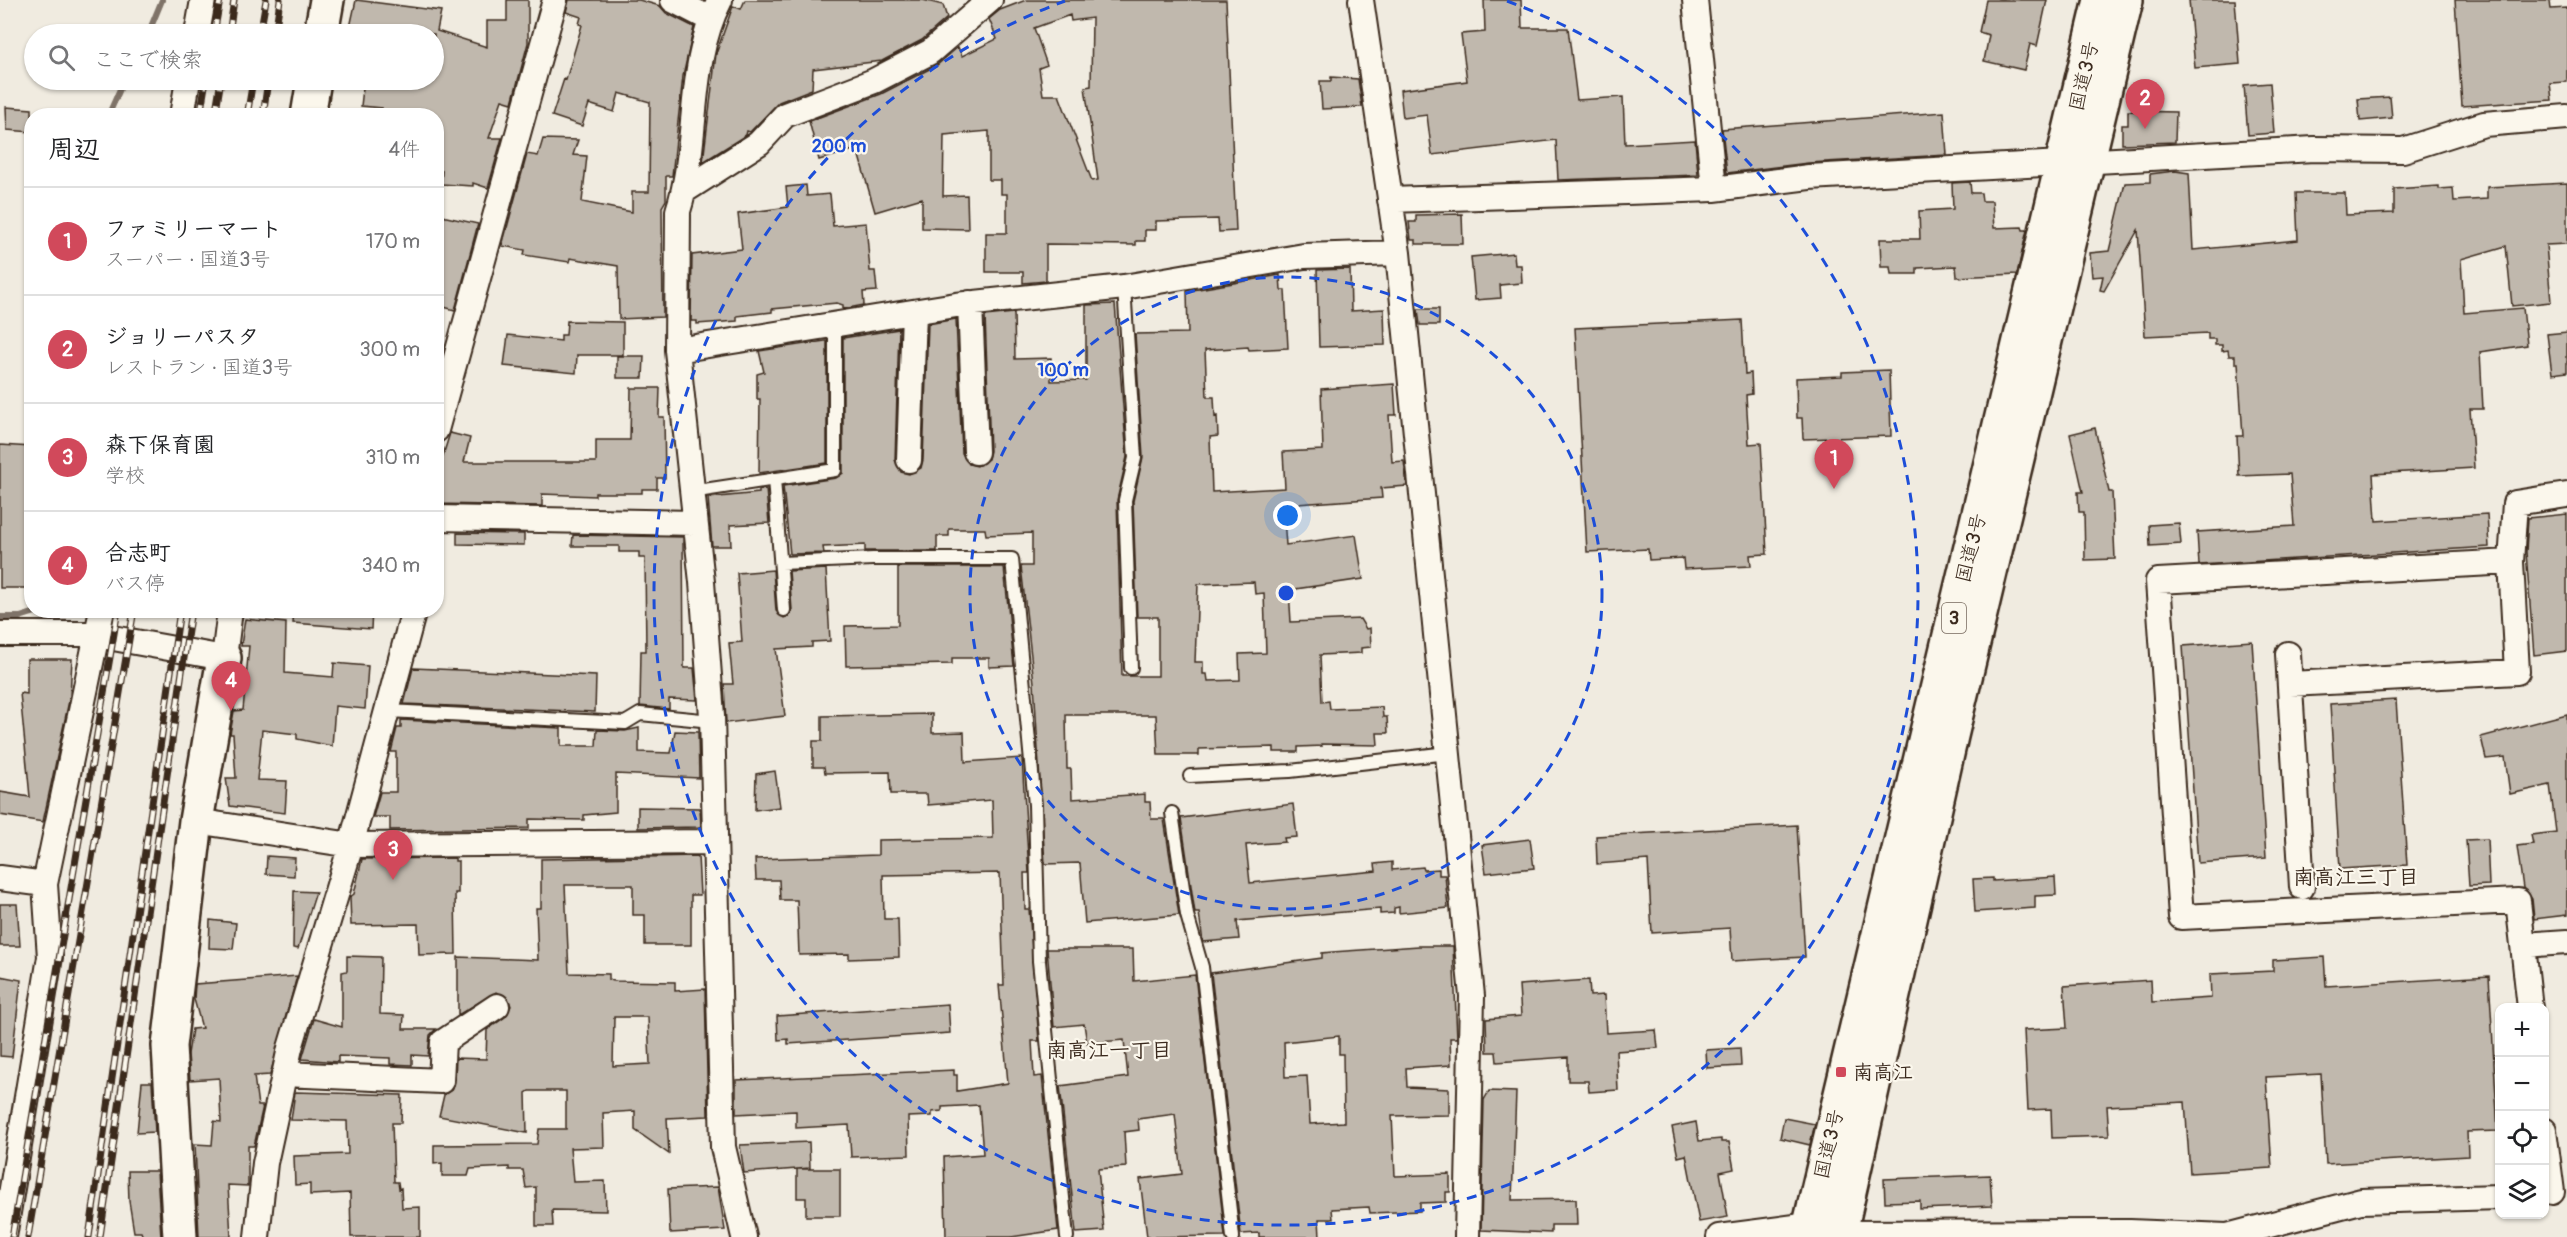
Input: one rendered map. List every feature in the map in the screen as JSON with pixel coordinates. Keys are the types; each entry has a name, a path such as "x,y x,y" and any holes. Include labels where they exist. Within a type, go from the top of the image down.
{"main road":[{"path":"323,24 327,0"},
{"name":"国道3号","path":"1824,1233 1951,736 2076,162 2101,0"},
{"name":"国道3号","path":"2076,162 2126,0"},
{"path":"309,108 312,90"},
{"path":"180,1237 170,1046 196,821 224,658"}],"street":[{"path":"199,24 203,0"},
{"path":"444,401 555,0"},
{"path":"673,0 715,10 691,121 684,191 678,211 677,350 702,582 712,721 723,1147 744,1237"},
{"path":"684,191 759,143 785,115 874,81 930,52 990,0"},
{"path":"1361,0 1398,253 1472,996 1467,1237"},
{"path":"1695,0 1714,189"},
{"path":"184,108 187,90"},
{"path":"1390,200 1714,189 1809,177 2314,149 2403,150 2484,124 2567,117"},
{"path":"677,350 970,303 1124,287 1304,256 1398,253"},
{"path":"970,303 976,452"},
{"path":"909,460 914,312"},
{"path":"2290,684 2517,672 2511,562 2515,503 2567,495"},
{"path":"444,522 694,523"},
{"path":"2511,562 2158,581 2181,917 2518,901 2529,1003"},
{"path":"4,1237 50,957 45,884 101,618"},
{"path":"0,634 99,635 224,658 229,618"},
{"path":"257,1237 265,1163 284,1074 351,845 412,618"},
{"path":"2288,654 2302,887"},
{"path":"196,821 351,845 715,842"},
{"path":"0,879 45,884"},
{"path":"2523,945 2567,942"},
{"path":"284,1074 441,1081 443,1042 497,1006"},
{"path":"2549,1162 2554,1193"},
{"path":"1719,1237 1824,1233 2130,1232 2228,1236 2361,1201 2495,1197"}],"lane":[{"path":"1124,287 1135,458 1125,500 1131,668"},
{"path":"691,492 835,470 835,324"},
{"path":"774,479 784,610"},
{"path":"781,563 873,560 1012,560 1035,805 1040,972 1067,1237"},
{"path":"388,711 625,723 640,714 712,721"},
{"path":"1190,776 1290,771 1448,753"},
{"path":"1172,813 1187,915 1202,967 1233,1237"}],"building":[{"path":"356,0 441,11 438,24 351,24"},
{"path":"507,0 528,0 528,43 512,103 502,100 489,138 502,138 488,188 473,183 473,186 444,184 444,108 361,106 363,90 444,90 444,33 487,47 487,21 507,21"},
{"path":"569,0 639,0 660,6 666,13 694,27 683,76 672,176 666,176 666,200 662,207 663,317 619,319 618,266 570,258 569,262 524,255 525,250 502,246 527,154 538,156 543,139 578,140 573,155 587,156 582,202 632,212 632,192 649,192 650,102 619,93 614,112 589,104 582,126 552,116 564,79 566,80 582,25 579,24 581,17 566,12"},
{"path":"745,0 923,0 943,5 947,18 922,40 882,61 813,69 812,89 779,102 750,132 747,131 746,135 703,162 716,54 733,6 741,9"},
{"path":"1026,0 1226,0 1236,231 1219,232 1218,219 1156,221 1156,230 1145,230 1145,241 1136,241 1136,245 1046,244 1046,281 1023,283 1023,272 986,272 986,233 1007,233 1007,194 1001,194 1001,180 989,180 989,131 944,135 943,196 967,195 968,229 922,228 922,198 875,212 857,149 819,160 809,121 881,94 937,65 958,47 962,56 997,39 989,19 1000,10","holes":["1070,15 1071,21 1092,18 1091,86 1085,87 1098,180 1092,181 1059,95 1043,95 1039,68 1047,65 1034,28"]},
{"path":"1484,0 1521,0 1522,28 1568,28 1577,100 1623,97 1625,144 1695,140 1698,175 1558,180 1556,140 1432,155 1427,115 1403,118 1400,90 1467,81 1461,34 1485,32"},
{"path":"1986,0 2047,0 2037,46 2030,44 2024,70 1984,61 1989,35 1979,32"},
{"path":"2189,0 2235,0 2240,64 2195,68"},
{"path":"2455,0 2550,0 2551,9 2567,8 2567,82 2550,83 2552,100 2462,106"},
{"path":"1331,77 1358,79 1362,107 1322,109 1320,81 1331,81"},
{"path":"2270,83 2274,133 2248,135 2244,85"},
{"path":"2390,97 2392,118 2360,121 2358,99"},
{"path":"6,107 24,108 24,131 7,130"},
{"path":"2128,111 2176,112 2175,142 2122,144 2122,125 2128,125"},
{"path":"1944,112 1947,155 1808,163 1727,173 1722,129"},
{"path":"2175,171 2189,173 2193,250 2298,240 2296,193 2345,193 2346,215 2394,213 2394,189 2439,186 2439,189 2453,188 2454,201 2487,199 2487,187 2567,183 2567,244 2546,245 2551,302 2512,306 2506,246 2461,259 2464,313 2523,308 2527,345 2480,352 2483,409 2470,409 2474,468 2373,474 2376,521 2487,514 2489,547 2199,565 2197,532 2294,526 2290,474 2239,476 2237,436 2243,436 2238,363 2235,363 2235,356 2229,356 2228,350 2222,351 2222,345 2215,345 2215,339 2208,339 2208,333 2145,336 2138,230 2104,291 2100,290 2103,276 2092,277 2090,253 2109,251 2125,183 2150,182 2150,174"},
{"path":"1970,182 1971,193 1981,193 1982,201 1992,201 1994,228 2022,227 2023,230 2027,230 2017,274 1957,277 1956,266 1917,268 1917,274 1891,274 1890,267 1881,267 1880,239 1920,239 1919,211 1953,209 1952,183"},
{"path":"806,185 807,196 830,194 833,226 866,223 870,271 875,271 877,291 863,292 864,305 843,309 843,305 837,303 772,309 772,312 737,316 737,321 697,324 697,321 691,321 692,255 742,249 738,214 788,207 786,187"},
{"path":"1462,214 1463,244 1416,244 1416,240 1411,240 1409,222 1416,222 1416,215"},
{"path":"444,216 478,224 455,310 444,307"},
{"path":"1514,253 1515,265 1521,265 1522,283 1500,285 1501,298 1475,300 1471,257"},
{"path":"1350,269 1351,311 1384,309 1385,345 1319,347 1317,270"},
{"path":"1280,275 1281,290 1285,290 1288,348 1249,350 1248,347 1205,350 1207,397 1214,397 1218,436 1210,437 1212,492 1285,488 1283,452 1323,450 1321,389 1394,384 1396,415 1389,415 1392,462 1404,461 1407,486 1381,488 1382,498 1283,505 1286,545 1356,535 1363,579 1289,590 1291,622 1360,619 1366,629 1370,628 1371,647 1361,648 1361,653 1320,655 1322,702 1329,701 1330,709 1382,707 1383,717 1387,717 1388,733 1377,733 1378,745 1321,744 1322,746 1298,747 1298,752 1274,752 1274,747 1199,749 1199,755 1158,755 1156,715 1066,715 1067,769 1071,769 1072,799 1145,794 1145,802 1150,802 1151,819 1164,819 1179,915 1085,923 1080,863 1045,864 1034,683 1021,566 1032,566 1032,533 986,535 985,529 949,529 949,536 937,536 937,551 865,551 865,545 823,547 824,553 790,554 783,486 836,478 843,473 843,338 899,329 895,460 901,472 909,474 921,468 923,460 928,324 956,319 962,453 969,464 977,466 988,459 990,451 985,316 1014,313 1015,359 1051,358 1051,381 1086,380 1086,305 1115,304 1127,457 1117,500 1122,676 1158,676 1158,617 1137,617 1133,501 1143,457 1135,334 1188,333 1187,291","holes":["1254,582 1255,594 1264,593 1266,653 1239,654 1240,680 1208,681 1207,674 1203,674 1203,662 1195,662 1198,584"]},
{"path":"1418,309 1439,309 1439,325 1420,325"},
{"path":"1742,320 1745,374 1751,373 1752,394 1746,395 1749,444 1761,443 1767,554 1750,555 1751,566 1684,569 1683,558 1649,560 1648,549 1587,552 1575,328"},
{"path":"567,321 623,322 623,355 577,355 576,373 504,366 508,335 561,341 561,335 566,335"},
{"path":"2567,332 2567,372 2552,374 2547,334"},
{"path":"827,341 827,463 759,473 760,399 757,399 757,374 764,372 759,351"},
{"path":"617,356 644,356 643,378 617,378"},
{"path":"1889,370 1891,436 1803,439 1802,418 1797,418 1796,378 1842,376 1842,372"},
{"path":"631,388 660,388 659,417 664,417 665,478 657,478 657,489 642,489 642,493 595,493 595,496 542,494 542,506 444,504 444,452 450,433 470,438 464,462 596,462 596,440 630,440"},
{"path":"2095,428 2109,492 2112,492 2115,559 2085,560 2084,512 2079,512 2078,492 2083,492 2070,434"},
{"path":"0,445 24,446 24,588 0,588"},
{"path":"766,489 769,523 730,525 731,546 712,546 708,498 759,493 759,490"},
{"path":"2567,514 2567,651 2534,655 2526,552 2528,518"},
{"path":"2179,523 2181,544 2150,546 2149,525"},
{"path":"457,533 524,534 524,545 457,544"},
{"path":"573,535 683,537 684,668 694,668 697,700 669,699 669,709 640,706 641,651 646,651 645,558 639,558 639,552 619,552 619,546 572,546"},
{"path":"898,567 1004,567 1014,666 989,667 989,658 952,658 952,664 846,666 845,626 898,625"},
{"path":"826,569 830,641 812,642 812,647 776,649 785,716 726,723 724,684 733,684 729,643 742,642 737,573 773,570 776,611 784,618 789,616 792,610 789,571"},
{"path":"293,618 372,618 371,629 293,623"},
{"path":"245,619 286,623 285,673 333,677 334,663 368,666 365,709 335,706 332,746 297,739 297,734 262,730 257,780 287,781 285,813 230,806 226,778 236,778 233,734 230,734 234,711 243,710 249,646 241,646"},
{"path":"2252,641 2266,858 2198,863 2183,646"},
{"path":"27,659 72,659 70,696 43,822 0,815 0,792 30,797 20,693 27,694"},
{"path":"413,668 596,676 595,712 404,704"},
{"path":"2396,700 2407,865 2340,869 2330,704"},
{"path":"932,714 932,733 964,732 965,762 1022,758 1029,873 1024,873 1025,909 1029,909 1039,1041 1032,1041 1034,1077 1042,1076 1058,1230 1011,1237 946,1237 944,1157 983,1154 979,1105 942,1107 942,1111 932,1112 932,1116 908,1117 909,1155 851,1157 849,1125 796,1128 796,1111 736,1114 736,1080 954,1070 954,1075 957,1075 957,1091 1008,1083 999,985 1004,985 1000,873 883,875 884,919 898,919 899,957 849,959 849,954 799,955 797,900 780,900 779,880 756,880 755,859 878,855 878,840 993,838 992,800 928,805 927,794 891,794 890,772 825,773 824,767 813,767 813,741 822,741 822,716"},
{"path":"2567,714 2567,915 2534,919 2532,899 2523,888 2517,846 2533,844 2531,835 2556,832 2550,785 2510,794 2505,757 2486,759 2481,737"},
{"path":"401,720 561,728 561,746 596,746 597,730 625,731 639,728 639,752 671,753 675,731 698,732 699,778 616,774 616,812 584,815 584,820 529,819 529,828 390,830 390,817 373,817 380,792 396,792 396,752 391,752 397,728 401,728"},
{"path":"775,771 780,807 755,810 756,774"},
{"path":"1293,804 1297,837 1284,838 1285,842 1246,845 1250,883 1376,871 1375,864 1392,862 1392,870 1423,867 1424,870 1439,869 1439,875 1445,875 1448,908 1399,913 1399,907 1394,908 1394,913 1380,914 1380,909 1237,921 1239,939 1203,942 1199,913 1195,913 1181,818"},
{"path":"638,807 700,808 701,827 638,828"},
{"path":"1797,825 1805,957 1732,961 1730,928 1652,933 1648,860 1597,864 1596,836"},
{"path":"1530,839 1534,868 1486,873 1482,845"},
{"path":"2487,839 2489,885 2469,886 2466,840"},
{"path":"267,856 295,858 294,876 266,874"},
{"path":"698,856 700,895 691,895 691,945 645,945 645,915 633,915 633,885 565,885 569,973 609,974 609,980 614,981 675,982 675,991 705,989 708,1116 667,1118 669,1154 635,1130 635,1111 603,1113 604,1147 570,1148 573,1182 605,1181 606,1211 552,1210 553,1226 536,1226 536,1187 526,1188 523,1170 509,1170 509,1167 470,1169 468,1176 442,1176 442,1163 434,1164 434,1145 537,1144 539,1129 566,1129 566,1091 529,1091 526,1093 527,1133 439,1116 444,1095 453,1089 456,1058 486,1059 487,1030 505,1017 511,1006 508,998 496,992 458,1015 458,957 538,960 536,908 541,908 541,859","holes":["614,1017 648,1017 650,1064 613,1066"]},
{"path":"455,858 455,861 458,861 458,893 455,893 456,954 419,955 418,924 351,925 350,897 354,894 362,859"},
{"path":"2055,877 2056,895 2035,896 2035,908 1975,912 1973,879 1993,878 1993,881"},
{"path":"294,891 316,892 298,949 293,948"},
{"path":"0,904 17,904 20,946 0,946"},
{"path":"210,920 236,923 233,949 209,948"},
{"path":"1419,946 1453,946 1457,1038 1450,1038 1451,1065 1406,1068 1407,1087 1449,1089 1449,1115 1392,1116 1395,1176 1450,1174 1450,1192 1446,1192 1446,1202 1420,1203 1420,1211 1370,1213 1369,1207 1332,1209 1333,1219 1319,1219 1320,1237 1259,1237 1259,1233 1241,1234 1211,973 1322,958 1322,953","holes":["1339,1036 1339,1054 1343,1054 1344,1122 1310,1124 1307,1076 1285,1077 1284,1042"]},
{"path":"1047,949 1133,949 1134,981 1195,975 1225,1236 1147,1237 1140,1179 1182,1174 1175,1114 1138,1119 1139,1130 1124,1132 1126,1167 1098,1169 1104,1231 1076,1233 1060,1086 1128,1077 1124,1040 1087,1043 1084,1024 1054,1027"},
{"path":"347,956 381,957 380,1014 404,1015 403,1029 436,1029 430,1035 428,1056 412,1055 412,1065 390,1064 390,1058 338,1056 338,1062 302,1059 314,1019 342,1027 342,972 347,971"},
{"path":"2324,957 2326,986 2489,976 2495,1079 2495,1131 2467,1132 2468,1156 2326,1164 2321,1074 2266,1077 2272,1168 2190,1173 2185,1102 2107,1106 2109,1136 2052,1138 2051,1109 2028,1110 2024,1030 2067,1028 2064,986 2151,980 2152,1002 2211,998 2210,974 2273,971 2273,960"},
{"path":"0,976 21,980 12,1057 0,1056"},
{"path":"297,976 270,1075 254,1076 258,1106 263,1106 254,1146 248,1146 248,1186 228,1185 231,1237 199,1237 195,1144 212,1145 214,1121 221,1122 219,1078 190,1080 188,1054 192,1029 202,1028 194,999 195,984"},
{"path":"1589,980 1590,996 1604,995 1606,1033 1656,1030 1658,1048 1616,1051 1618,1090 1589,1092 1588,1081 1568,1081 1568,1057 1497,1062 1496,1052 1487,1052 1486,1019 1521,1016 1519,985"},
{"path":"948,1004 950,1033 788,1044 788,1039 778,1040 777,1016"},
{"path":"1740,1048 1741,1066 1707,1068 1706,1050"},
{"path":"142,1082 152,1082 155,1132 137,1133"},
{"path":"1489,1091 1516,1092 1512,1200 1576,1199 1577,1225 1551,1225 1551,1233 1481,1230 1484,1100"},
{"path":"295,1092 402,1095 401,1123 392,1123 394,1182 398,1182 399,1189 401,1188 402,1208 420,1207 420,1237 351,1237 350,1193 310,1195 310,1184 295,1185 294,1156 348,1154 347,1121 291,1120"},
{"path":"1784,1118 1815,1124 1810,1145 1780,1138"},
{"path":"1696,1122 1699,1141 1721,1139 1721,1142 1729,1142 1734,1169 1720,1172 1728,1217 1699,1222 1686,1155 1678,1157 1672,1127"},
{"path":"809,1142 810,1168 744,1173 740,1145"},
{"path":"797,1169 840,1169 840,1216 806,1216 806,1198 797,1198"},
{"path":"128,1171 157,1171 161,1237 143,1237 141,1232 134,1232 129,1201"},
{"path":"1990,1175 1992,1206 1920,1209 1920,1201 1885,1202 1884,1179"},
{"path":"718,1187 725,1230 670,1233 668,1189"}],"waterway":[{"path":"152,24 162,0"},
{"path":"112,108 120,90"},
{"path":"0,617 24,616"}],"railway":[{"path":"216,24 220,0"},
{"path":"230,24 234,0"},
{"path":"262,24 266,0"},
{"path":"276,24 280,0"},
{"path":"201,108 204,90"},
{"path":"216,108 219,90"},
{"path":"248,108 251,90"},
{"path":"264,108 267,90"},
{"path":"12,1237 117,618"},
{"path":"28,1237 133,618"},
{"path":"89,1237 179,618"},
{"path":"100,1237 190,618"}],"place":[{"name":"ジョリーパスタ","path":"2145,129"},
{"name":"ファミリーマート","path":"1834,489"},
{"name":"合志町","path":"231,711"},
{"name":"森下保育園","path":"393,880"},
{"name":"南高江","path":"1841,1072"}],"district":[{"name":"南高江三丁目","path":"2356,877"},
{"name":"南高江一丁目","path":"1109,1050"}]}
